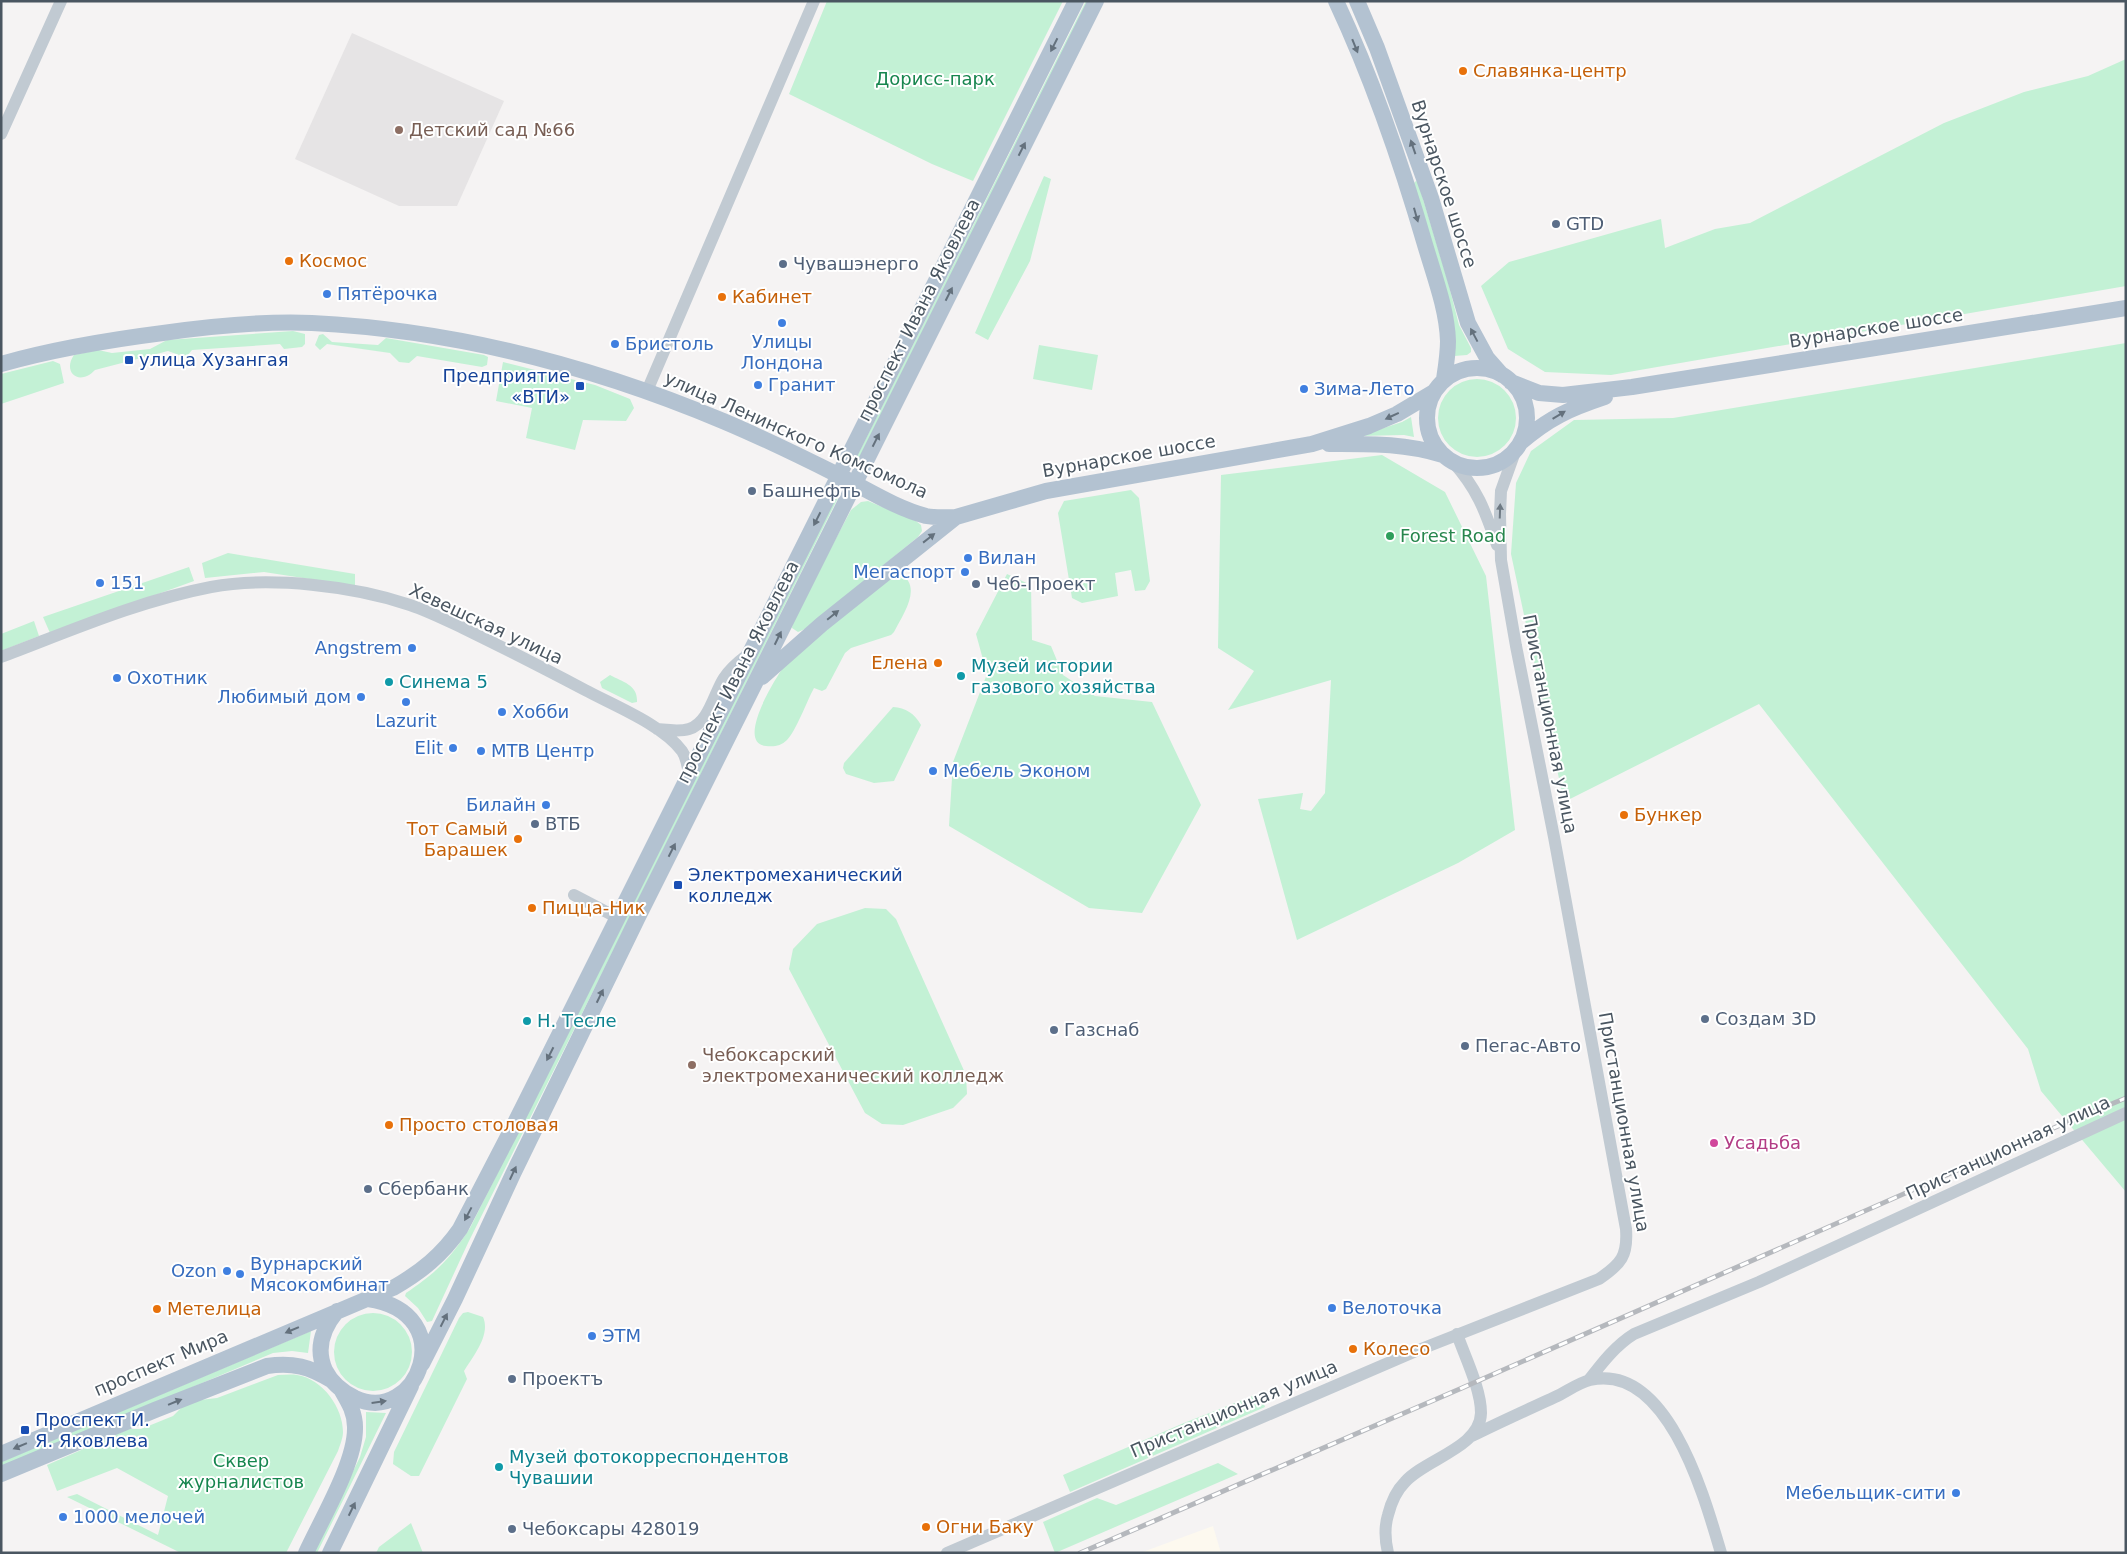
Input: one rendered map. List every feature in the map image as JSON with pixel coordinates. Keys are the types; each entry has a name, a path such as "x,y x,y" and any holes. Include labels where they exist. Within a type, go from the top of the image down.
{"main road":[{"name":"проспект Ивана Яковлева","path":"368,1298 393,1288 426,1268 449,1245 460,1228 618,918 1076,1"},
{"name":"проспект Ивана Яковлева","path":"422,1364 456,1299 513,1174 634,926 1096,1"},
{"name":"Вурнарское шоссе","path":"956,517 1046,491 1312,444 1369,426 1397,414 1439,385 1448,340 1444,311 1406,182 1336,1"},
{"name":"Вурнарское шоссе","path":"1359,6 1377,48 1422,175 1468,323 1487,358 1506,378 1539,393 1563,395 1632,388 2126,308"},
{"path":"1344,19 1359,6"},
{"path":"1406,182 1422,175"},
{"name":"улица Ленинского Комсомола","path":"1,364 62,349 127,337 233,325 310,323 424,334 502,349 568,365 647,391 771,442 926,516 956,517"},
{"path":"1473,368 1487,369 1506,378 1525,406 1525,430 1518,446 1505,459 1492,466 1478,469 1466,468 1448,458 1433,442 1427,424 1428,406 1439,385 1458,371 1473,368"},
{"name":"Вурнарское шоссе","path":"1518,446 1538,427 1567,410 1632,388"},
{"name":"Вурнарское шоссе","path":"1312,444 1386,444 1416,447 1448,458"},
{"path":"756,682 822,624 956,517"},
{"path":"306,1553 340,1481 354,1441 353,1413 321,1360 320,1347 322,1335 328,1322 337,1311 368,1298 394,1305 412,1319 422,1341 422,1364 399,1415 330,1553"},
{"name":"проспект Мира","path":"1,1454 337,1311"},
{"path":"1,1474 268,1366 282,1364 305,1366 361,1401 373,1403 396,1397 406,1390 414,1380"}],"street":[{"path":"1,134 62,1"},
{"path":"647,391 814,1"},
{"name":"Пристанционная улица","path":"1501,560 1501,491 1518,446"},
{"name":"Пристанционная улица","path":"947,1553 1293,1402 1456,1334 1599,1279 1613,1270 1621,1261 1627,1244 1616,1174 1501,560 1482,502 1468,479 1448,458"},
{"name":"Хевешская улица","path":"1,657 110,616 175,595 238,584 265,582 317,586 383,597 419,608 487,640 657,729 675,742 683,752 689,776"},
{"path":"657,729 678,730 690,728 699,722 706,714 724,679 734,666 750,652"},
{"path":"574,895 618,918"},
{"name":"Пристанционная улица","path":"1590,1380 1603,1362 1625,1340 1634,1334 1759,1282 2126,1113"},
{"path":"1456,1334 1480,1401 1481,1414 1479,1426 1472,1436"},
{"path":"1388,1553 1385,1543 1386,1524 1396,1494 1405,1481 1421,1468 1472,1436 1590,1380 1614,1380 1632,1386 1651,1400 1668,1420 1682,1444 1709,1514 1721,1553"},
{"path":"1481,1414 1492,1426"}],"shaded area":[{"name":"Детский сад №66","path":"352,33 504,101 457,206 399,206 295,159"},
{"path":"1213,1526 1221,1553 1140,1553"}],"green space":[{"name":"Дорисс-парк","path":"827,1 1063,1 973,181 932,164 789,94"},
{"path":"1086,1 1090,1 856,468 852,466"},
{"path":"2126,59 2126,286 1611,375 1545,372 1508,349 1481,286 1509,262 1661,219 1665,248 1715,229 1750,223 1944,123 2024,92 2088,76"},
{"path":"1044,176 1051,179 1030,261 988,340 975,333"},
{"path":"1418,182 1448,282 1459,325 1471,348 1471,352 1467,355 1454,356 1414,183"},
{"path":"293,331 305,334 305,344 302,347 284,349 280,344 192,350 187,356 168,351 95,370 83,377 74,375 70,367 74,355 98,350 112,353 150,349 167,340"},
{"path":"323,334 332,342 378,345 386,338 484,355 488,357 487,365 482,367 417,356 409,363 399,362 390,353 327,344 320,350 315,345 319,335"},
{"path":"2126,343 2126,1192 2041,1091 2028,1049 1759,704 1564,802 1511,554 1516,483 1531,451 1574,420 1673,418"},
{"path":"1039,345 1098,355 1092,390 1033,379"},
{"path":"53,361 60,364 64,383 1,404 1,374"},
{"path":"503,362 595,385 630,399 634,408 626,421 583,420 575,450 526,438 532,408 496,401"},
{"path":"1477,379 1492,382 1505,390 1513,403 1516,418 1513,433 1505,446 1492,454 1477,457 1462,454 1449,446 1441,433 1438,418 1441,403 1449,390 1462,382"},
{"path":"1411,417 1414,437 1404,435 1359,436 1402,422"},
{"path":"1382,455 1445,492 1486,576 1515,830 1458,863 1297,940 1258,799 1303,793 1300,809 1311,811 1325,793 1331,680 1228,710 1254,671 1218,648 1221,475"},
{"path":"838,490 841,492 468,1243 432,1321 427,1322 418,1308 405,1296 406,1293 442,1265 456,1249 470,1228"},
{"path":"1131,490 1139,498 1150,581 1145,590 1135,591 1131,570 1115,573 1118,596 1082,603 1072,598 1058,513 1064,501"},
{"path":"868,501 916,521 921,525 922,531 918,537 805,629 798,632 792,628 793,619 851,510 861,502"},
{"path":"228,553 355,574 355,586 264,572 205,578 202,563"},
{"path":"189,567 194,581 50,633 43,617"},
{"path":"899,573 910,585 911,593 906,609 894,632 891,635 851,648 845,653 826,689 822,691 814,688 794,730 785,742 780,745 766,746 758,742 755,734 760,709 785,665 892,574"},
{"path":"1007,574 1031,585 1032,640 1051,646 1063,675 1095,696 1152,702 1201,805 1142,913 1089,908 949,826 953,762 987,674 976,634"},
{"path":"34,621 39,636 1,651 1,634"},
{"path":"610,675 625,682 632,688 637,696 637,702 632,703 602,688 600,682"},
{"path":"893,707 909,712 916,717 921,725 894,781 874,783 846,774 843,768 844,763"},
{"path":"865,908 886,909 896,919 966,1075 967,1094 953,1108 903,1125 882,1124 865,1113 789,969 793,949 817,924"},
{"path":"468,1312 483,1317 485,1331 483,1338 464,1371 467,1379 419,1476 411,1476 393,1464 394,1452 459,1318 463,1313"},
{"path":"373,1313 388,1316 405,1330 409,1337 412,1352 409,1367 395,1384 388,1388 373,1391 358,1388 341,1374 337,1367 334,1352 337,1337 351,1320 358,1316"},
{"path":"311,1331 308,1353 292,1351 273,1353 1,1468 1,1462"},
{"name":"Сквер журналистов","path":"278,1375 295,1375 306,1378 323,1388 335,1404 342,1423 343,1432 338,1451 286,1553 181,1553 67,1497 77,1494 158,1535 168,1496 117,1468 57,1491 47,1465 129,1429 141,1429 173,1416 183,1406 200,1400 217,1398"},
{"path":"1260,1393 1265,1407 1070,1492 1063,1475 1184,1423"},
{"path":"366,1412 386,1413 317,1553 313,1553 360,1457 366,1437"},
{"path":"1218,1463 1238,1474 1055,1553 1043,1522 1097,1498 1116,1505"},
{"path":"411,1523 423,1553 376,1553 379,1547"}],"railway":[{"path":"1080,1553 2126,1098"}],"place":[{"name":"Славянка-центр","path":"1463,71"},
{"name":"Детский сад №66","path":"399,130"},
{"name":"GTD","path":"1556,224"},
{"name":"Космос","path":"289,261"},
{"name":"Чувашэнерго","path":"783,264"},
{"name":"Пятёрочка","path":"327,294"},
{"name":"Кабинет","path":"722,297"},
{"name":"Улицы Лондона","path":"782,323"},
{"name":"Бристоль","path":"615,344"},
{"name":"улица Хузангая","path":"129,360"},
{"name":"Гранит","path":"758,385"},
{"name":"Предприятие «ВТИ»","path":"580,386"},
{"name":"Зима-Лето","path":"1304,389"},
{"name":"Башнефть","path":"752,491"},
{"name":"Forest Road","path":"1390,536"},
{"name":"Вилан","path":"968,558"},
{"name":"Мегаспорт","path":"965,572"},
{"name":"151","path":"100,583"},
{"name":"Чеб-Проект","path":"976,584"},
{"name":"Angstrem","path":"412,648"},
{"name":"Елена","path":"938,663"},
{"name":"Музей истории газового хозяйства","path":"961,676"},
{"name":"Охотник","path":"117,678"},
{"name":"Синема 5","path":"389,682"},
{"name":"Любимый дом","path":"361,697"},
{"name":"Lazurit","path":"406,702"},
{"name":"Хобби","path":"502,712"},
{"name":"Elit","path":"453,748"},
{"name":"МТВ Центр","path":"481,751"},
{"name":"Мебель Эконом","path":"933,771"},
{"name":"Билайн","path":"546,805"},
{"name":"Бункер","path":"1624,815"},
{"name":"ВТБ","path":"535,824"},
{"name":"Тот Самый Барашек","path":"518,839"},
{"name":"Электромеханический колледж","path":"678,885"},
{"name":"Пицца-Ник","path":"532,908"},
{"name":"Создам 3D","path":"1705,1019"},
{"name":"Н. Тесле","path":"527,1021"},
{"name":"Газснаб","path":"1054,1030"},
{"name":"Пегас-Авто","path":"1465,1046"},
{"name":"Чебоксарский электромеханический колледж","path":"692,1065"},
{"name":"Просто столовая","path":"389,1125"},
{"name":"Усадьба","path":"1714,1143"},
{"name":"Сбербанк","path":"368,1189"},
{"name":"Ozon","path":"227,1271"},
{"name":"Вурнарский Мясокомбинат","path":"240,1274"},
{"name":"Велоточка","path":"1332,1308"},
{"name":"Метелица","path":"157,1309"},
{"name":"ЭТМ","path":"592,1336"},
{"name":"Колесо","path":"1353,1349"},
{"name":"Проектъ","path":"512,1379"},
{"name":"Проспект И. Я. Яковлева","path":"25,1430"},
{"name":"Музей фотокорреспондентов Чувашии","path":"499,1467"},
{"name":"Мебельщик-сити","path":"1956,1493"},
{"name":"1000 мелочей","path":"63,1517"},
{"name":"Огни Баку","path":"926,1527"},
{"name":"Чебоксары 428019","path":"512,1529"}]}
